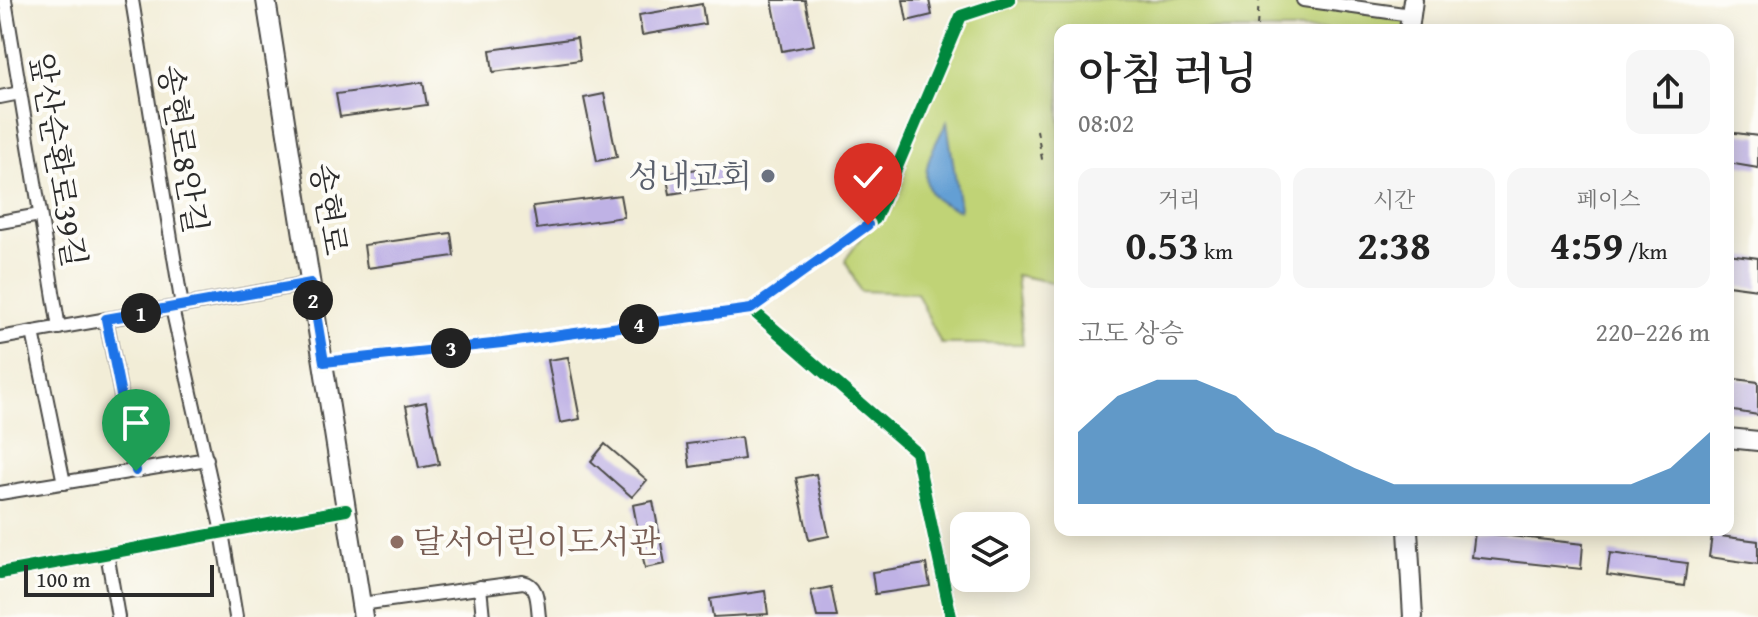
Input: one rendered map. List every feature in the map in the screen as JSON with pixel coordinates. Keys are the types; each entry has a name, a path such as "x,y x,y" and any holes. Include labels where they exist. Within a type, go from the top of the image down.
{"main road":[{"name":"송현로","path":"266,0 362,610"},
{"path":"1734,439 1758,441"},
{"path":"1408,536 1413,617"}],"street":[{"name":"앞산순환로39길","path":"5,0 59,328"},
{"name":"송현로8안길","path":"132,0 177,307 236,617"},
{"path":"324,362 502,343 751,309 875,219 961,16 981,5 1010,0"},
{"path":"1303,0 1411,15"},
{"path":"0,97 20,93"},
{"path":"0,222 40,215"},
{"path":"0,338 311,283"},
{"path":"751,309 916,452 951,617"},
{"path":"106,319 136,471"},
{"path":"33,332 64,483"},
{"path":"0,493 207,459"},
{"path":"0,573 346,510"},
{"path":"107,553 118,617"},
{"path":"362,610 480,587 523,582 531,583 535,589 539,617"},
{"path":"480,587 483,617"}],"path":[{"path":"1257,24 1259,0"},
{"path":"1037,130 1043,165"}],"green space":[{"path":"1010,0 1303,0 1411,15 1410,24 1054,24 1054,283 1016,275 1023,344 941,344 917,293 860,291 845,260 875,219 961,16"}],"water":[{"path":"947,122 959,210 936,199 926,181 929,160"}],"building":[{"path":"772,0 805,0 814,45 782,51"},
{"path":"903,0 929,0 932,15 907,21"},
{"path":"702,4 705,24 642,35 639,15"},
{"path":"577,38 580,60 493,72 490,50"},
{"path":"423,82 427,105 340,117 336,94"},
{"path":"604,94 617,157 597,161 584,98"},
{"path":"1734,133 1758,136 1758,168 1734,164"},
{"path":"729,164 732,184 670,194 666,174"},
{"path":"620,195 624,217 537,229 533,206"},
{"path":"451,233 454,256 367,268 364,245"},
{"path":"1734,255 1758,258 1758,289 1734,286"},
{"path":"568,357 580,419 560,423 548,360"},
{"path":"1734,379 1758,382 1758,415 1734,411"},
{"path":"426,402 439,464 419,468 406,406"},
{"path":"741,437 744,459 690,467 687,444"},
{"path":"605,444 647,480 632,497 591,461"},
{"path":"816,474 829,536 809,540 796,478"},
{"path":"653,501 665,564 645,568 633,505"},
{"path":"1475,536 1511,536 1583,544 1581,569 1472,557"},
{"path":"1712,536 1758,541 1758,564 1709,557"},
{"path":"1610,553 1687,563 1684,586 1607,575"},
{"path":"926,564 930,586 875,594 872,572"},
{"path":"831,587 837,617 817,617 811,591"},
{"path":"765,591 768,614 713,617 710,599"}],"cycle path":[{"path":"324,362 502,343 751,309 875,219 961,16 1010,0"},
{"path":"751,309 916,452 951,617"},
{"path":"0,573 346,510"}],"place":[{"name":"성내교회","path":"768,176"},
{"name":"달서어린이도서관","path":"397,542"}],"route":[{"path":"136,471 106,319 311,283 324,362 502,343 751,309 868,225"}]}
